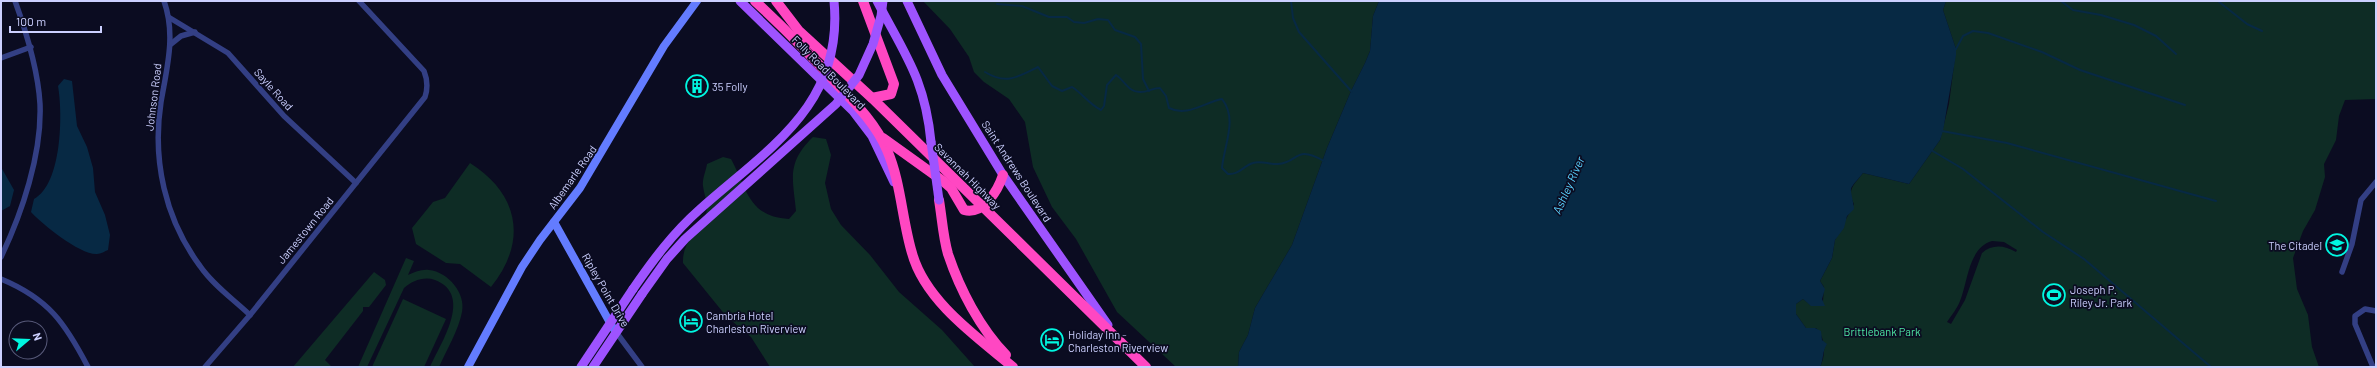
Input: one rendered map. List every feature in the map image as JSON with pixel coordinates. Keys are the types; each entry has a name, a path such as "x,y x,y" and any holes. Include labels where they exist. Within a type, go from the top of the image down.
{"highway":[{"name":"Savannah Highway","path":"776,1 799,31 872,98 1146,367"},
{"path":"863,1 894,84 891,94 872,98"},
{"path":"751,4 803,46 859,108 875,130 887,150 898,190 912,254 929,286 957,320 1013,367"},
{"path":"875,130 888,143 914,158 943,180 951,188 964,210 974,211 994,195 1004,175"},
{"path":"939,200 948,253 964,294 997,344 1018,367"}],"main road":[{"name":"Folly Road Boulevard","path":"740,1 751,4 853,111 872,136 898,190"},
{"path":"581,367 653,259 671,238 698,211 789,131 813,100 825,76 833,46 834,1"},
{"path":"877,1 918,77 929,114 931,142 939,200"},
{"path":"593,367 642,294 667,259 685,238 836,104 859,75 873,44 881,16 883,1"},
{"name":"Saint Andrews Boulevard","path":"907,1 942,75 1004,175 1061,261 1122,344"}],"street":[{"path":"1,257 16,226 39,134 40,104 31,47 15,1"},
{"name":"Johnson Road","path":"164,1 170,18 171,44 159,117 158,147 162,181 170,211 180,236 200,267 216,285 250,315"},
{"name":"Jamestown Road","path":"205,367 250,315 420,104 428,90 427,79 424,71 359,1"},
{"name":"Albemarle Road","path":"468,367 522,268 580,188 664,46 697,1"},
{"path":"691,8 704,1"},
{"path":"735,1 751,4"},
{"name":"Sayle Road","path":"170,18 228,53 284,116 356,182"},
{"path":"171,44 181,36 195,32"},
{"path":"1,58 31,47"},
{"path":"2342,272 2352,244 2361,200 2376,182"},
{"name":"Ripley Point Drive","path":"554,222 610,323 642,367"},
{"path":"1,279 38,298 62,321 88,367"},
{"path":"2373,367 2355,324 2355,316 2365,309 2376,311"}],"green space":[{"path":"923,1 1379,1 1373,16 1370,51 1327,148 1292,245 1255,308 1248,335 1239,352 1238,367 1176,367 1117,312 1076,239 1052,207 1033,167 1025,122 1009,99 984,82 974,72 969,57 950,29"},
{"name":"Brittlebank Park","path":"1946,1 2376,1 2376,99 2345,100 2339,116 2336,140 2324,164 2325,177 2315,210 2303,231 2293,258 2297,289 2308,315 2312,347 2319,367 1820,367 1824,352 1822,337 1816,328 1806,328 1796,314 1796,304 1803,299 1812,306 1823,301 1824,287 1820,281 1832,258 1835,240 1854,204 1851,194 1852,187 1863,173 1909,184 1940,140 1949,104 1956,49 1943,10","holes":["1992,241 2004,242 2017,250 2016,252 1998,246 1990,248 1982,253 1965,300 1951,324 1947,322 1959,304 1973,258 1984,245"]},
{"path":"813,137 826,139 831,155 825,183 831,209 841,225 870,255 899,292 942,330 975,367 770,367 751,337 726,316 683,263 683,256 687,243 702,222 707,208 703,183 707,164 723,157 731,159 746,190 757,207 765,213 775,217 789,219 796,211 793,180 795,163 804,146"},
{"path":"470,163 486,175 499,189 508,204 513,219 514,236 510,253 503,270 491,287 460,264 446,263 416,244 412,228 433,202 445,198"},
{"path":"406,258 414,261 408,275 424,270 436,272 449,279 458,291 463,305 455,333 439,367 430,367 451,320 453,308 452,297 446,287 435,280 418,280 404,288 367,367 358,367"},
{"path":"374,272 385,280 386,285 369,307 363,307 363,311 325,360 332,367 293,367"},
{"path":"403,299 446,319 424,367 372,367"}],"water":[{"name":"Ashley River","path":"1379,1 1946,1 1943,10 1956,49 1956,55 1943,131 1940,140 1909,184 1863,173 1851,189 1854,209 1847,216 1844,228 1835,240 1832,258 1820,281 1825,289 1822,299 1825,306 1811,306 1803,299 1796,304 1796,314 1806,328 1815,328 1821,331 1822,340 1827,344 1824,349 1820,367 1238,367 1239,352 1248,335 1255,308 1292,245 1327,148 1370,51 1373,16"},
{"path":"64,79 72,81 77,126 87,147 93,168 95,192 105,215 110,235 108,250 98,254 81,250 52,231 31,212 34,199 43,191 50,179 55,164 60,130 60,98 58,86"},
{"path":"1,167 14,190 10,206 1,211"}],"waterway":[{"path":"1291,1 1293,18 1299,32 1352,92"},
{"path":"2061,1 2073,10 2101,15 2134,25 2156,36 2176,54"},
{"path":"2218,1 2247,24 2262,31"},
{"path":"997,4 1022,6 1049,17 1067,17 1074,22 1084,23 1098,19 1108,20 1115,30 1135,37 1141,44 1143,79 1149,91"},
{"path":"1954,49 1956,49 1963,36 1973,31 1988,33 2042,52 2080,70 2185,105"},
{"path":"985,72 992,76 1006,79 1024,74 1038,67 1052,86 1062,91 1072,87 1101,110 1104,106 1107,85 1116,75 1133,91 1143,92 1160,88 1166,96 1169,108 1176,110 1189,110 1222,99 1227,107 1230,124 1222,168 1228,174 1238,172 1253,163 1285,163 1302,154 1314,156 1324,161"},
{"path":"1942,131 2007,143 2216,201"},
{"path":"1931,150 1963,169 2043,232 2084,259 2211,367"}],"place":[{"name":"35 Folly","path":"697,86"},
{"name":"The Citadel","path":"2337,245"},
{"name":"Joseph P. Riley Jr. Park","path":"2054,295"},
{"name":"Cambria Hotel Charleston Riverview","path":"691,321"},
{"name":"Holiday Inn - Charleston Riverview","path":"1052,340"}]}
